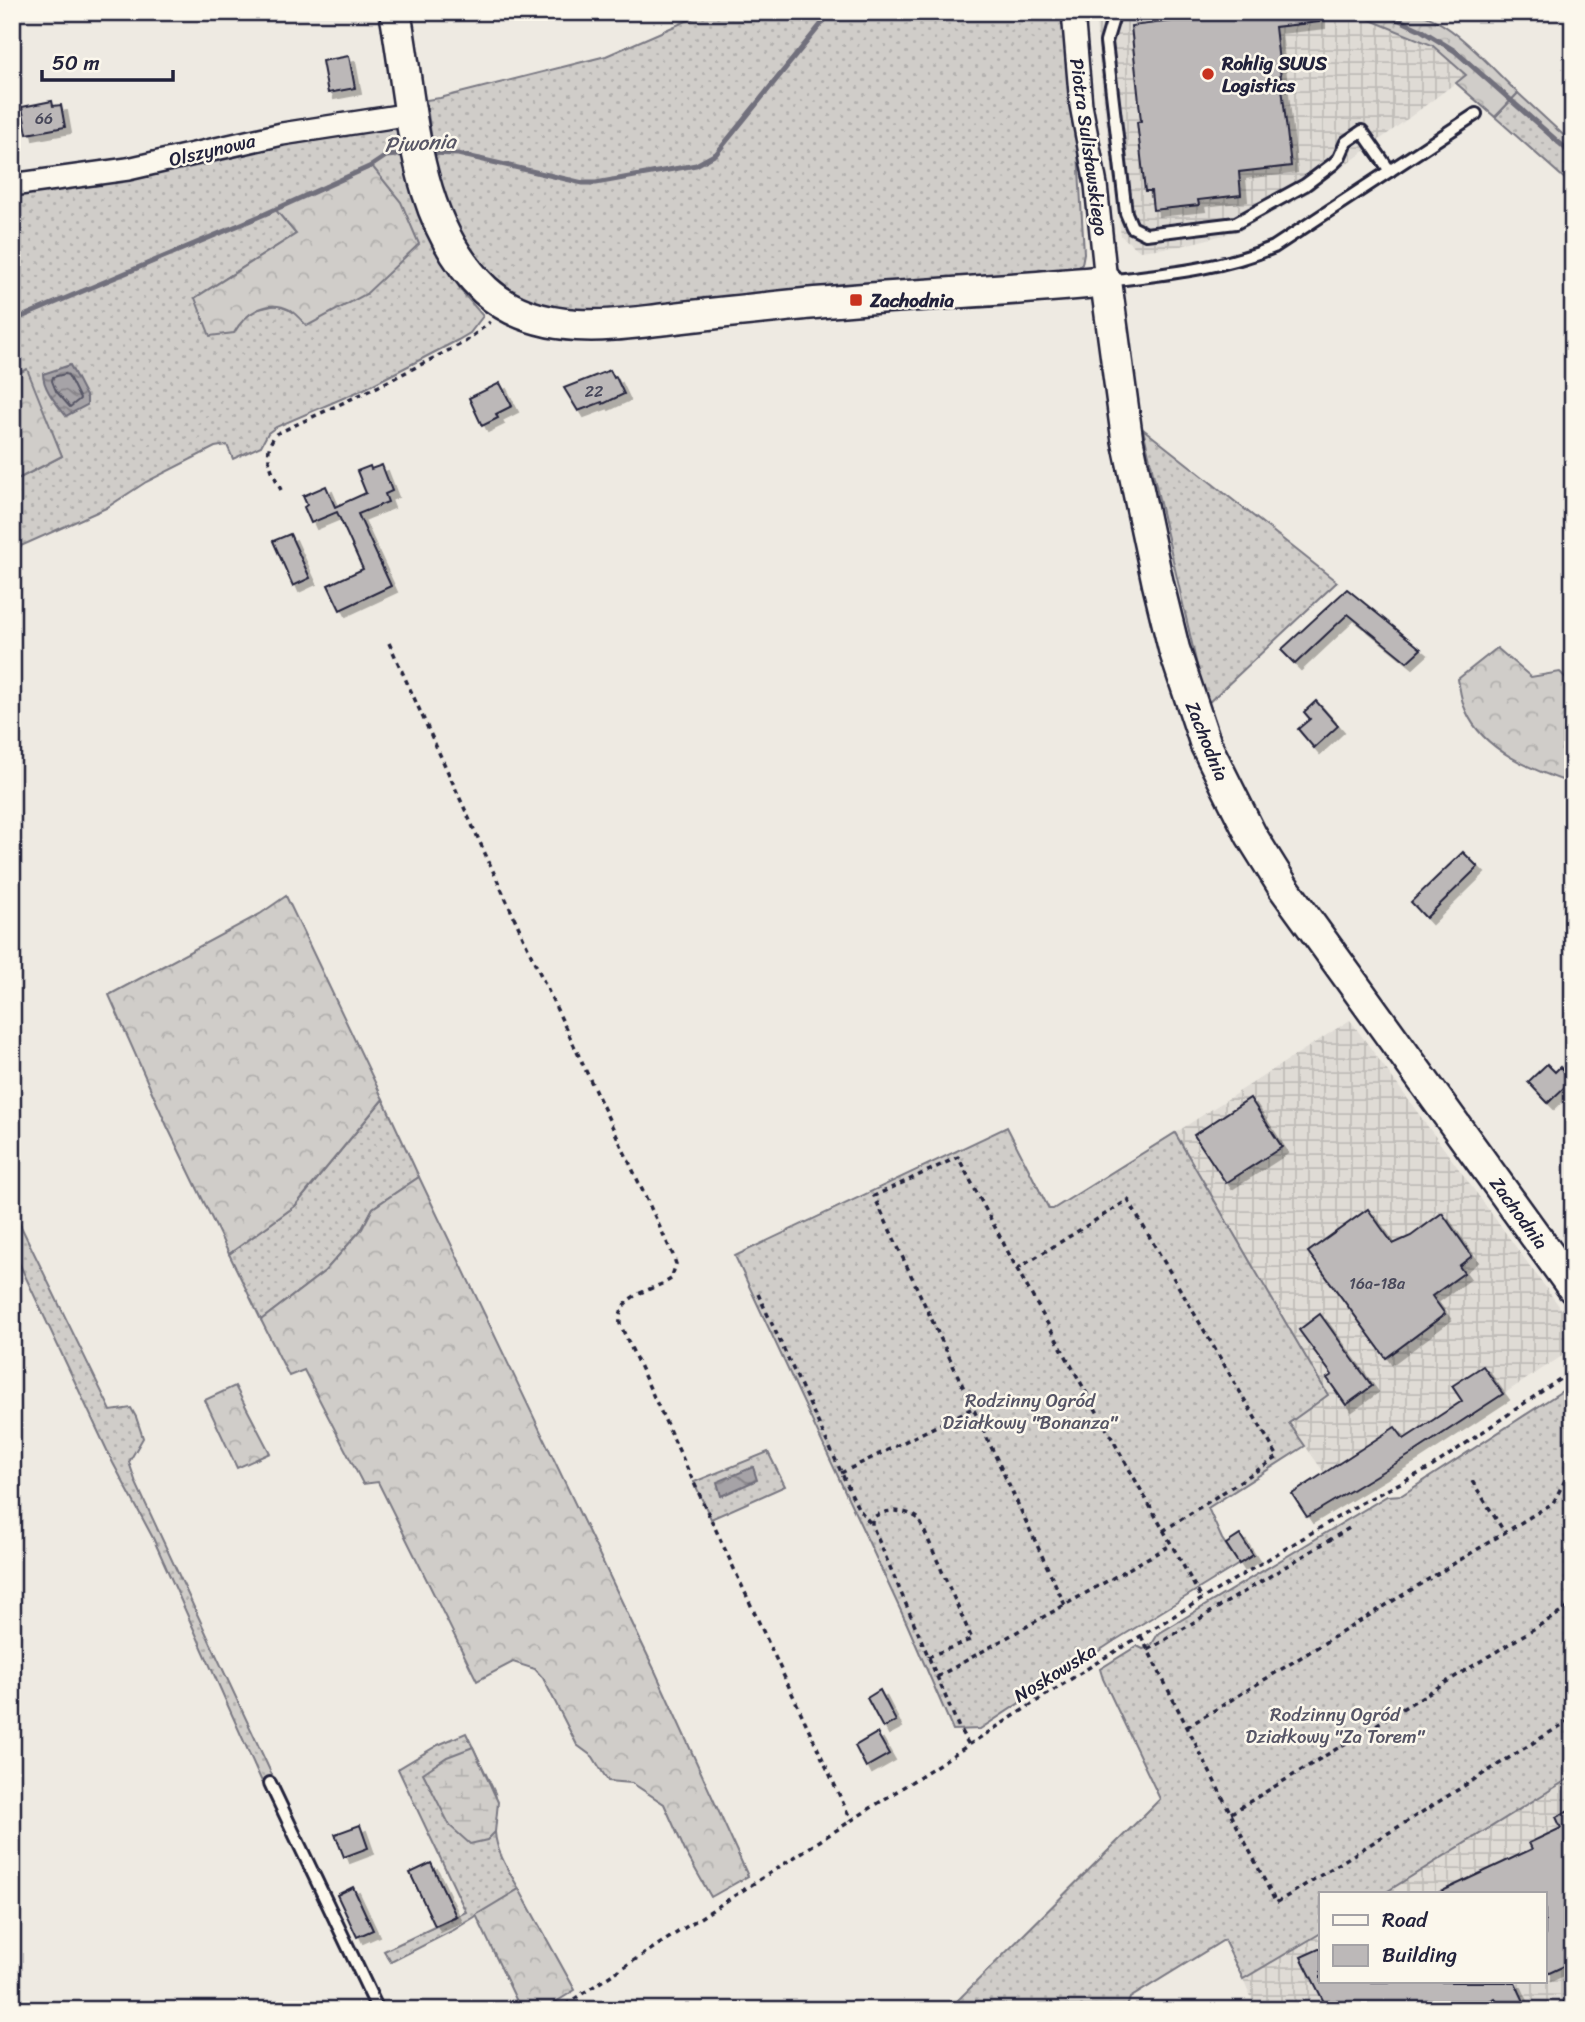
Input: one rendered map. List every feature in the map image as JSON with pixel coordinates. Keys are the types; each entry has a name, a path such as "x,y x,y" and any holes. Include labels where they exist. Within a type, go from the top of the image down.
{"street":[{"path":"395,12 418,154 428,192 455,249 470,272 486,290 525,316 578,325 616,324 815,303 1106,281"},
{"name":"Piotra Sulisławskiego","path":"1073,12 1081,105 1096,185 1106,281"},
{"name":"Olszynowa","path":"12,184 128,169 282,134 411,114"},
{"name":"Zachodnia","path":"1106,281 1127,438 1155,572 1174,649 1206,745 1251,835 1284,888 1573,1288"}],"lane":[{"path":"1115,12 1106,42 1126,213 1132,227 1139,232 1156,233 1236,223 1306,185 1333,164 1339,158 1346,142 1362,131 1390,171"},
{"path":"1106,281 1187,271 1247,258 1293,235 1476,114"},
{"path":"270,1783 378,2010"}],"path":[{"path":"281,490 268,460 270,442 276,434 465,342 486,326 506,305"},
{"path":"389,643 552,1000 673,1255 676,1264 671,1279 627,1300 622,1307 620,1324 851,1820"},
{"path":"1065,1605 874,1196 958,1157 1017,1269 1202,1599"},
{"path":"1017,1269 1128,1200 1278,1457 1163,1531"},
{"path":"758,1294 858,1508 872,1525 959,1728 969,1745"},
{"name":"Noskowska","path":"557,2010 1141,1636 1360,1503 1430,1468 1573,1370"},
{"path":"841,1473 973,1408"},
{"path":"1187,1727 1553,1503 1573,1465"},
{"path":"1472,1481 1505,1533"},
{"path":"872,1525 872,1520 880,1513 907,1512 919,1519 972,1639 928,1657"},
{"path":"1148,1650 1352,1527"},
{"path":"937,1677 1171,1545"},
{"path":"1231,1813 1573,1605"},
{"path":"1141,1636 1276,1903 1573,1718"}],"shaded area":[{"path":"1095,12 1356,12 1432,45 1466,75 1306,195 1242,230 1181,246 1140,251 1121,236 1102,93"},
{"path":"1350,1020 1573,1325 1573,1349 1342,1498 1289,1423 1328,1394 1175,1133"},
{"path":"1573,1776 1573,2010 1257,2010 1243,1979 1319,1933 1319,1983 1546,1983 1546,1892 1386,1892"}],"green space":[{"path":"707,12 1062,12 1078,153 1084,253 1082,264 1076,270 601,310 539,307 494,284 462,243 438,182 426,100 606,56"},
{"path":"1356,12 1411,12 1440,23 1469,45 1518,93 1495,117 1456,83 1466,75 1432,45"},
{"path":"1518,93 1573,144 1573,170 1565,179 1495,117"},
{"path":"389,127 398,130 403,136 444,261 462,292 483,316 470,333 458,340 364,389 276,427 268,433 261,446 233,459 227,445 215,447 146,482 106,508 12,550 12,482 62,456 26,370 12,376 12,195 114,182 230,155 267,143","holes":["276,210 366,294 292,311 276,305 255,310 241,320 195,298 296,234"]},
{"path":"372,166 401,202 419,244 366,294 307,326 290,310 274,306 258,309 244,319 234,333 210,336 195,298 296,234 275,209"},
{"path":"27,369 62,456 12,482 12,376"},
{"path":"1143,429 1337,582 1206,705"},
{"path":"1497,648 1531,677 1560,672 1573,685 1573,784 1527,766 1497,748 1474,725 1466,711 1458,679"},
{"path":"286,896 383,1099 295,1206 229,1254 167,1126 109,995 260,914"},
{"path":"383,1099 419,1177 373,1208 362,1229 325,1271 261,1320 229,1254 295,1206"},
{"name":"Rodzinny Ogród Działkowy \"Bonanza\"","path":"1007,1127 1049,1209 1175,1133 1328,1395 1289,1423 1305,1446 1208,1508 1222,1539 1239,1564 1114,1641 980,1729 953,1730 907,1624 735,1256"},
{"path":"419,1177 655,1671 748,1876 711,1897 685,1851 664,1804 632,1783 608,1781 593,1757 577,1745 543,1678 535,1669 513,1662 477,1681 378,1482 363,1484 304,1370 289,1376 261,1320 325,1271 362,1229 373,1208"},
{"path":"12,1208 111,1411 131,1408 136,1417 143,1438 129,1462 136,1483 273,1777 262,1782 153,1538 113,1463 12,1248"},
{"name":"Rodzinny Ogród Działkowy \"Za Torem\"","path":"1573,1384 1573,1776 1386,1892 1319,1892 1319,1934 1243,1979 1224,1940 1130,1998 1126,2010 948,2010 1160,1799 1100,1669 1137,1646 1143,1649 1152,1644 1158,1634 1387,1496 1402,1495"},
{"path":"235,1386 270,1453 237,1468 205,1400"},
{"path":"768,1452 785,1486 711,1519 694,1482"},
{"path":"466,1733 495,1793 496,1840 504,1862 519,1889 454,1930 391,1962 384,1951 466,1912 398,1769 438,1745"},
{"path":"473,1747 498,1802 495,1832 487,1840 470,1844 450,1826 423,1773 447,1757"},
{"path":"519,1889 575,1990 543,2010 521,2010 476,1915"}],"water":[{"path":"70,365 87,398 87,405 66,416 48,391 43,374"},
{"path":"753,1467 757,1480 721,1496 717,1482"}],"building":[{"name":"Rohlig SUUS Logistics","path":"1247,12 1319,12 1319,22 1275,27 1291,166 1239,172 1241,195 1198,200 1199,205 1153,210 1151,191 1145,191 1137,122 1141,121 1131,26"},
{"path":"349,56 355,88 328,93 322,61"},
{"path":"52,101 53,106 61,105 65,127 27,134 22,107"},
{"path":"610,370 624,394 603,404 602,402 578,411 564,388"},
{"path":"500,383 512,406 496,414 498,418 482,426 469,398"},
{"path":"382,465 392,491 385,494 388,502 358,514 391,586 340,610 328,585 363,569 337,512 311,523 304,507 307,505 303,496 326,486 335,507 366,493 357,471"},
{"path":"290,534 310,578 293,586 273,541"},
{"path":"1347,589 1421,649 1407,662 1348,614 1295,664 1281,650"},
{"path":"1316,701 1338,726 1314,748 1298,729 1310,719 1304,712"},
{"path":"1463,852 1478,867 1426,918 1411,902"},
{"path":"1547,1064 1555,1072 1560,1067 1572,1080 1548,1103 1528,1082"},
{"path":"1250,1098 1282,1147 1226,1183 1194,1135"},
{"path":"1368,1209 1393,1244 1411,1236 1442,1213 1472,1256 1459,1266 1464,1273 1432,1296 1445,1314 1386,1358 1308,1252"},
{"path":"1320,1314 1372,1386 1346,1405 1327,1378 1332,1375 1299,1330"},
{"path":"1483,1366 1503,1394 1413,1453 1307,1517 1292,1494 1395,1427 1404,1439 1462,1401 1452,1386"},
{"path":"1240,1535 1253,1555 1239,1564 1226,1544"},
{"path":"880,1690 896,1721 883,1728 867,1698"},
{"path":"877,1733 889,1754 866,1767 855,1746"},
{"path":"1573,1809 1573,1962 1546,1975 1546,1892 1440,1892 1532,1849 1529,1843 1561,1828 1556,1817"},
{"path":"360,1825 368,1848 344,1857 335,1834"},
{"path":"431,1863 456,1916 435,1926 410,1873"},
{"path":"353,1887 373,1930 357,1937 337,1895"},
{"path":"1319,1949 1319,1983 1515,1983 1528,2010 1500,2010 1495,1998 1471,2010 1328,2010 1301,1957"}],"waterway":[{"name":"Piwonia","path":"427,153 458,154 583,183 696,165 716,154 831,12"},
{"path":"1382,12 1421,30 1455,51 1573,155"},
{"name":"Piwonia","path":"12,321 265,214 371,166 386,156 410,154"}],"place":[{"name":"Rohlig SUUS Logistics","path":"1208,74"},
{"name":"Zachodnia","path":"856,300"}]}
